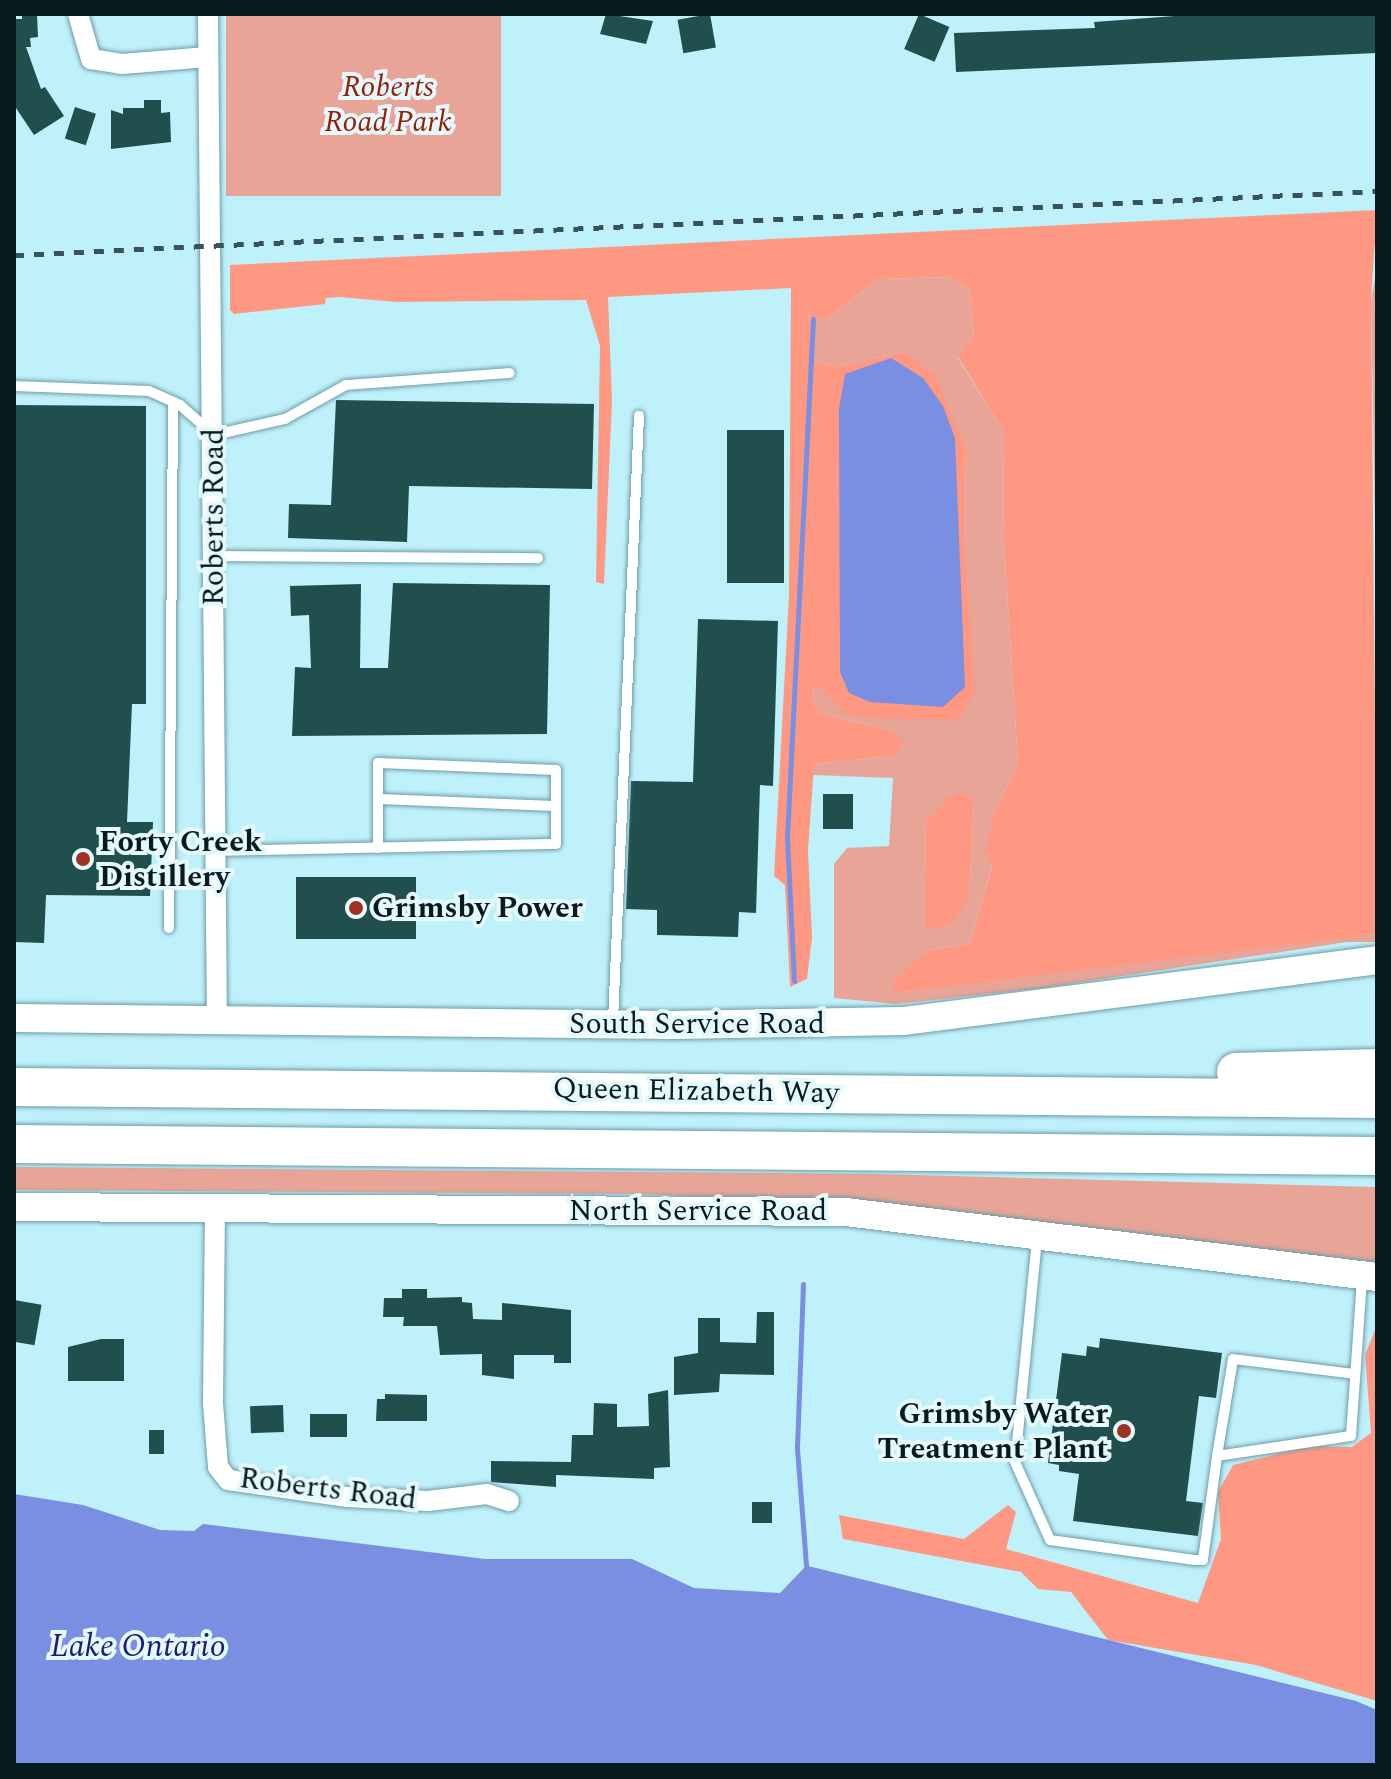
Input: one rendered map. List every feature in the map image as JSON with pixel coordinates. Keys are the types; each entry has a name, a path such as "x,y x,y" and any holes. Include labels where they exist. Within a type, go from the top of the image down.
{"highway":[{"path":"1157,1095 1233,1072 1377,1068"},
{"name":"Queen Elizabeth Way","path":"14,1087 1377,1099"},
{"name":"Queen Elizabeth Way","path":"14,1144 1377,1156"}],"street":[{"path":"78,14 81,38 91,59 122,64 208,57"},
{"name":"Roberts Road","path":"208,14 217,1020"},
{"name":"South Service Road","path":"14,1018 613,1025 903,1021 1377,960"},
{"name":"North Service Road","path":"14,1207 846,1212 1038,1233 1370,1277"},
{"name":"Roberts Road","path":"215,1208 213,1403 218,1467 228,1480 348,1497 428,1501 487,1494 509,1501"}],"lane":[{"path":"14,386 149,391 173,402 214,435 285,419 346,385 510,373"},
{"path":"169,928 173,402"},
{"path":"613,1025 639,416"},
{"path":"214,556 538,558"},
{"path":"216,851 378,848 556,844 556,770 378,763 378,848"},
{"path":"378,799 556,806"},
{"path":"1038,1233 1015,1462 1050,1540 1203,1560 1233,1359 1355,1374"},
{"path":"1217,1456 1351,1436 1355,1374 1370,1277"}],"green space":[{"name":"Roberts Road Park","path":"226,14 501,14 501,196 226,196"},
{"path":"1377,268 1377,629 1371,300"},
{"path":"951,277 969,290 974,335 958,358 1003,431 1004,544 1018,763 995,811 992,864 970,944 930,950 894,993 1300,940 1377,934 1377,942 1347,942 1043,988 896,1004 834,998 834,864 847,848 889,846 893,778 813,775 814,764 892,756 893,731 822,714 813,704 814,682 965,551 966,449 904,352 836,367 814,362 809,313 825,321 878,279","holes":["974,803 969,898 924,931 926,823"]},
{"path":"14,1167 874,1174 1377,1187 1377,1265 895,1204 638,1194 14,1190"}],"shaded area":[{"path":"1377,210 1371,300 1377,934 894,993 895,978 930,950 970,944 992,865 984,854 995,811 1018,763 1004,544 1003,431 958,357 974,335 969,290 951,277 878,279 825,321 809,314 815,362 836,367 904,352 935,374 966,449 965,551 975,692 958,720 870,718 848,715 814,683 813,704 822,714 893,731 905,743 892,756 814,764 808,851 812,938 807,979 790,987 785,885 774,876 789,595 791,288 608,297 612,401 604,584 596,582 600,346 586,300 397,302 339,297 326,298 325,304 234,314 230,310 230,265"},
{"path":"968,794 974,803 969,898 953,923 924,931 926,823 949,796"},
{"path":"1377,1325 1377,1701 1256,1665 1108,1640 1071,1592 1038,1589 1021,1572 843,1539 839,1515 964,1539 1008,1505 1016,1512 1006,1549 1198,1603 1221,1539 1218,1492 1233,1465 1310,1446 1352,1447 1371,1433 1365,1355"}],"water":[{"path":"891,358 923,378 943,406 955,438 965,687 943,707 870,702 849,693 840,672 839,409 845,374"},
{"name":"Lake Ontario","path":"14,1494 83,1505 160,1530 194,1531 203,1524 485,1559 632,1559 694,1588 780,1593 806,1566 812,1567 1356,1701 1377,1710 1377,1765 14,1765"}],"building":[{"path":"22,14 37,14 38,37 30,38 31,47 26,47 41,89 45,87 64,116 34,135 14,105 14,19 22,19"},
{"path":"606,14 653,21 646,44 600,34"},
{"path":"710,14 716,47 683,53 678,20"},
{"path":"919,14 949,27 935,62 904,49"},
{"path":"1377,14 1377,53 956,72 954,33 1095,28 1094,22 1188,15"},
{"path":"144,100 161,100 161,113 170,112 171,142 111,149 111,110 123,114 123,108 144,108"},
{"path":"75,107 96,114 86,145 65,138"},
{"path":"336,400 594,404 592,489 409,486 407,542 288,538 289,504 331,505"},
{"path":"14,405 146,406 146,704 132,704 127,822 153,822 150,896 46,895 44,943 14,942"},
{"path":"727,430 784,430 784,583 727,583"},
{"path":"393,583 550,585 547,734 292,736 295,667 311,668 309,615 291,616 290,586 361,584 360,668 388,668"},
{"path":"698,619 778,621 773,786 760,785 756,913 739,912 738,937 657,935 657,910 626,909 631,781 693,782"},
{"path":"823,794 853,794 853,829 823,829"},
{"name":"Grimsby Power","path":"296,877 416,877 416,939 296,939"},
{"path":"402,1289 427,1289 427,1298 462,1297 462,1302 472,1303 473,1319 502,1320 502,1303 571,1310 571,1363 554,1363 554,1355 514,1355 514,1379 482,1375 482,1354 440,1355 437,1326 403,1326 404,1317 383,1317 384,1298 402,1298"},
{"path":"14,1300 42,1305 34,1345 14,1342"},
{"path":"757,1312 774,1312 774,1375 720,1374 719,1392 674,1395 674,1357 698,1353 698,1318 720,1318 720,1342 756,1343"},
{"name":"Grimsby Water Treatment Plant","path":"1100,1338 1222,1353 1216,1398 1199,1396 1186,1501 1203,1503 1198,1536 1073,1521 1079,1474 1059,1471 1059,1465 1048,1463 1062,1353 1086,1356 1087,1346 1099,1348"},
{"path":"101,1339 124,1339 124,1381 68,1381 68,1347"},
{"path":"668,1390 670,1467 654,1468 654,1479 556,1475 556,1487 491,1482 491,1461 571,1462 572,1435 593,1435 594,1403 617,1404 617,1427 649,1426 648,1394"},
{"path":"385,1394 427,1395 427,1421 376,1421 377,1399 385,1399"},
{"path":"283,1405 284,1432 251,1433 250,1406"},
{"path":"310,1414 347,1414 347,1437 310,1437"},
{"path":"149,1430 164,1430 164,1454 149,1454"},
{"path":"752,1502 772,1502 772,1523 752,1523"}],"waterway":[{"path":"794,981 787,837 813,319"},
{"path":"803,1284 797,1448 806,1566"}],"railway":[{"path":"14,255 1377,191"}],"place":[{"name":"Forty Creek Distillery","path":"83,859"},
{"name":"Grimsby Power","path":"356,908"},
{"name":"Grimsby Water Treatment Plant","path":"1124,1431"}]}
